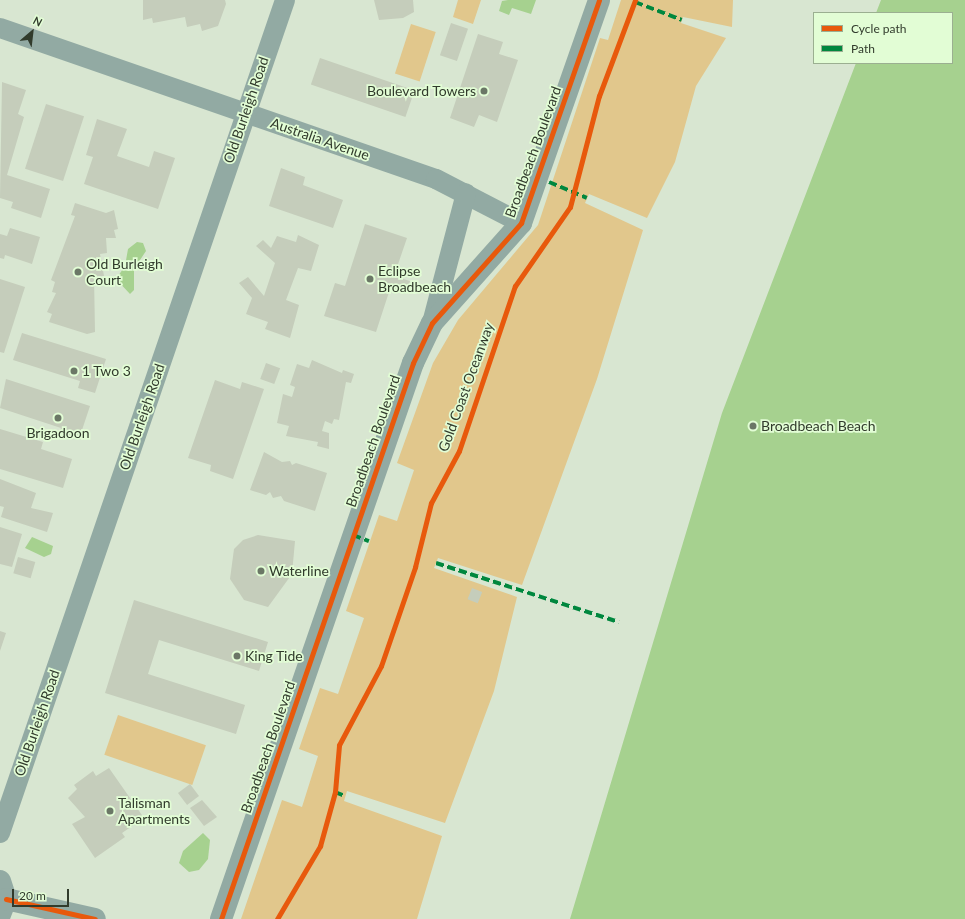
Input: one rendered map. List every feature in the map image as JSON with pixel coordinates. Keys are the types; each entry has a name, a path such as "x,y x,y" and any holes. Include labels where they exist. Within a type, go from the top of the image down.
{"street":[{"name":"Old Burleigh Road","path":"0,833 244,113 284,0"},
{"name":"Broadbeach Boulevard","path":"221,919 413,363 432,323 521,223 599,0"},
{"name":"Australia Avenue","path":"0,28 436,179 466,193 521,223"},
{"path":"432,323 466,193"},
{"path":"2,898 95,919"}],"shaded area":[{"path":"458,0 481,0 473,24 453,17"},
{"path":"536,0 531,14 512,8 509,15 499,11 502,1"},
{"path":"621,0 733,0 732,27 683,17 681,23 726,38 696,86 675,162 647,218 589,194 585,203 643,230 597,379 522,585 438,558 434,568 517,597 494,691 445,823 347,791 344,801 442,836 417,919 241,919 282,800 302,807 318,756 299,749 320,688 338,694 364,618 346,611 379,515 397,521 414,470 397,463 433,363 458,320 538,225 600,38 608,40"},
{"path":"881,0 965,0 965,919 570,919 722,413 856,64 953,64 953,12 876,12"},
{"path":"411,24 436,32 420,81 395,73"},
{"path":"137,242 143,243 146,251 134,269 134,290 130,294 116,279 125,266 128,249"},
{"path":"32,537 53,546 51,554 44,557 25,548"},
{"path":"118,715 206,745 192,785 104,755"},
{"path":"203,833 210,840 208,859 199,870 189,872 179,863 183,851"}],"building":[{"path":"143,0 225,0 226,4 218,26 202,31 200,24 187,27 185,17 153,23 152,18 143,20"},
{"path":"374,0 413,0 414,12 403,18 379,20"},
{"path":"451,23 468,29 457,61 440,55"},
{"name":"Boulevard Towers","path":"478,34 503,42 499,54 518,60 497,122 479,115 474,127 450,118"},
{"path":"320,58 415,91 405,117 311,84"},
{"path":"2,82 26,90 18,114 24,117 7,175 50,189 41,218 11,208 13,202 0,198"},
{"path":"46,104 84,116 63,181 25,169"},
{"path":"97,119 127,129 117,156 149,167 154,151 175,158 158,209 84,184 93,157 86,155"},
{"path":"281,168 305,177 303,185 343,200 333,228 269,206"},
{"name":"Old Burleigh Court","path":"75,203 106,213 114,210 118,229 114,230 116,238 106,238 107,253 100,254 104,276 94,276 95,332 87,334 49,322 52,314 47,312 56,293 52,292 55,282 51,280 75,216 71,215"},
{"name":"Eclipse Broadbeach","path":"365,224 407,238 394,276 410,281 406,294 390,289 376,332 324,316 335,283 345,286"},
{"path":"10,228 40,237 32,264 5,255 4,259 0,258 0,234 7,236"},
{"path":"298,235 319,245 311,271 298,268 286,300 299,305 290,338 265,329 268,322 246,314 252,298 239,283 248,277 264,296 275,263 256,246 263,240 271,248 277,236 296,242"},
{"path":"0,279 25,287 4,353 0,352"},
{"name":"1 Two 3","path":"22,333 106,359 95,393 78,388 80,381 13,360"},
{"path":"312,360 342,373 343,370 354,374 351,383 346,382 339,420 334,419 332,424 325,421 322,431 329,433 329,449 317,446 318,442 286,436 289,426 277,423 283,394 292,397 295,387 290,385 297,364 309,368"},
{"path":"266,363 280,368 274,384 260,379"},
{"name":"Brigadoon","path":"6,379 90,406 79,439 59,432 61,428 0,408"},
{"path":"215,380 240,389 242,382 264,389 233,479 210,471 211,465 188,458"},
{"path":"0,429 43,442 41,449 72,459 63,488 0,469"},
{"path":"264,452 282,462 290,461 292,465 296,463 327,473 315,511 284,501 281,496 273,498 270,492 266,495 250,490"},
{"path":"0,479 36,493 31,508 53,513 47,532 1,517 4,507 0,506"},
{"path":"0,527 22,534 12,567 0,564"},
{"name":"Waterline","path":"258,535 295,541 292,574 268,607 244,600 230,579 234,549 243,540"},
{"path":"18,557 35,562 31,578 13,573"},
{"path":"472,588 482,592 478,603 468,599"},
{"name":"King Tide","path":"134,600 268,642 259,671 159,640 148,674 245,705 236,734 105,693"},
{"path":"0,631 6,633 0,651"},
{"name":"Talisman Apartments","path":"109,768 144,818 122,833 125,837 95,858 72,824 85,817 68,798 77,789 74,785 93,771 96,776"},
{"path":"190,784 199,796 187,805 178,793"},
{"path":"202,800 217,817 204,826 190,808"}],"marked path":[{"path":"635,2 682,20"},
{"path":"549,182 587,198"},
{"path":"353,535 369,541"},
{"path":"436,563 619,622"},
{"path":"335,792 345,796"}],"cycle path":[{"path":"221,919 413,363 432,323 521,223 599,0"},
{"name":"Gold Coast Oceanway","path":"277,919 320,846 335,792 339,745 381,666 415,567 431,503 459,451 515,286 570,207 599,96 635,0"},
{"path":"6,899 95,919"}],"place":[{"name":"Boulevard Towers","path":"484,91"},
{"name":"Old Burleigh Court","path":"78,272"},
{"name":"Eclipse Broadbeach","path":"370,279"},
{"name":"1 Two 3","path":"74,371"},
{"name":"Brigadoon","path":"58,418"},
{"name":"Broadbeach Beach","path":"753,426"},
{"name":"Waterline","path":"261,571"},
{"name":"King Tide","path":"237,656"},
{"name":"Talisman Apartments","path":"110,811"}]}
